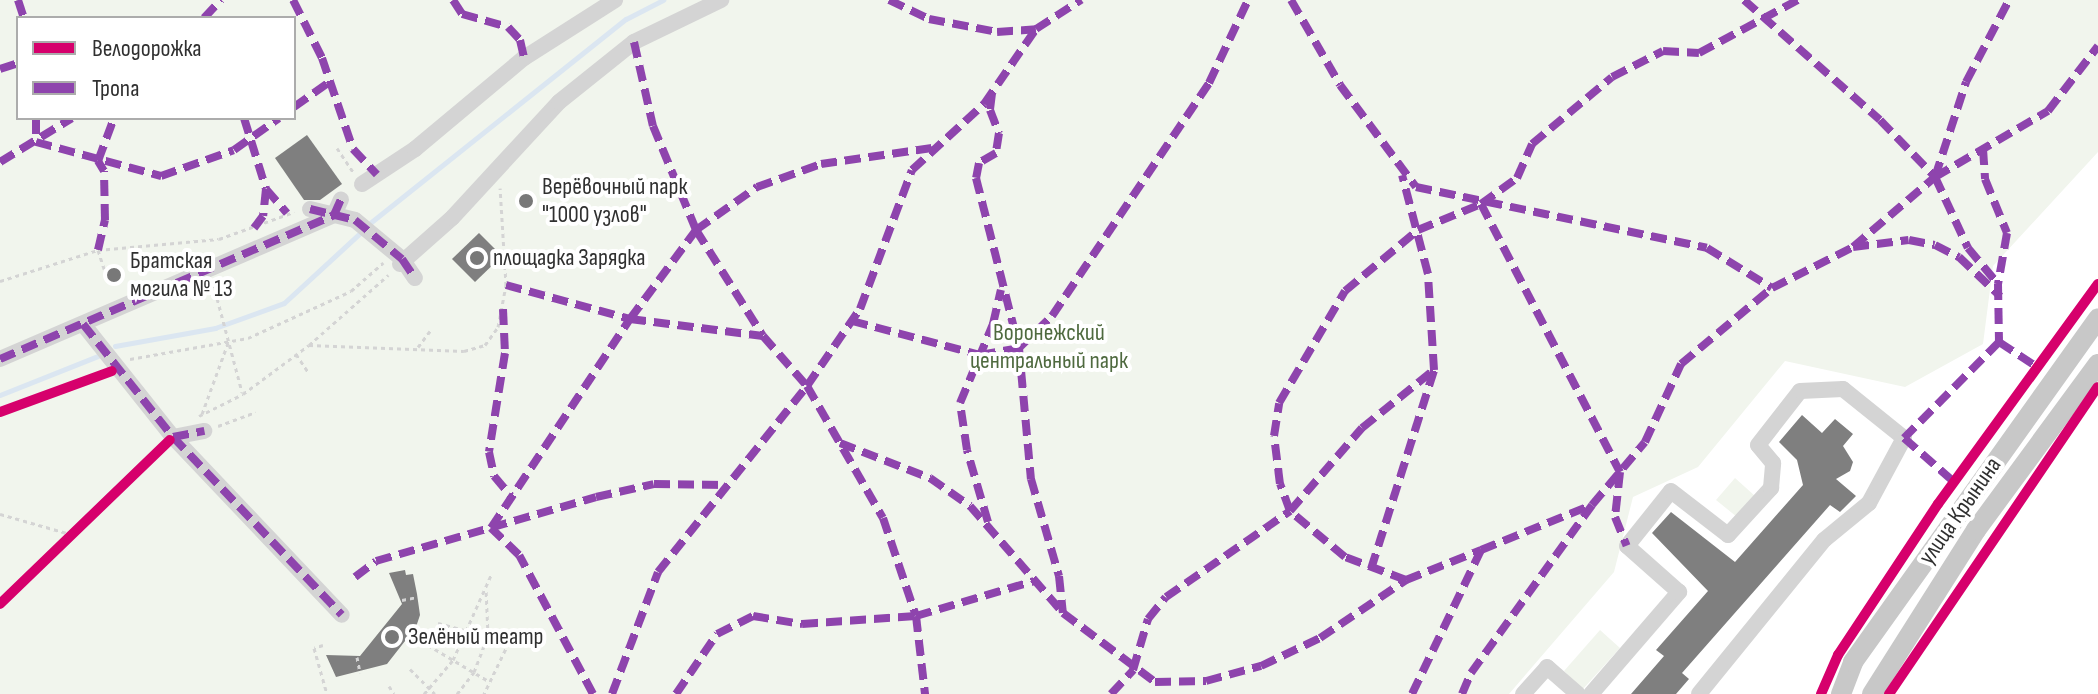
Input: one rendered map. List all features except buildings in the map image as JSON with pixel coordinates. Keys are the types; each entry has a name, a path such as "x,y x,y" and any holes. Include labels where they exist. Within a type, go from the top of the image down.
{"main road":[{"name":"улица Крынина","path":"1841,694 1853,662 2098,319"},
{"name":"улица Крынина","path":"1872,694 1976,530 2098,364"}],"street":[{"path":"362,184 415,149 524,58 615,0"},
{"path":"402,259 499,169 559,102 634,42 721,0"},
{"path":"0,359 211,276 335,205"},
{"path":"310,209 335,205 402,259 415,278"},
{"path":"83,324 121,365 135,392 171,438 342,615"},
{"path":"1591,694 1679,592 1627,546 1671,491 1728,535 1771,488 1773,463 1758,445 1800,391 1843,389 1904,438 1869,503 1824,540 1699,694"},
{"path":"171,438 199,422"},
{"path":"1523,694 1547,667 1578,694"}],"path":[{"path":"309,345 476,348 491,340 498,327 507,264 499,169"},
{"path":"0,281 98,250 184,245 310,209"},
{"path":"98,250 104,269"},
{"path":"121,365 228,343 306,316 402,259"},
{"path":"199,422 309,345 402,259"},
{"path":"211,276 243,394"},
{"path":"418,347 430,331"},
{"path":"199,422 228,343"},
{"path":"296,354 309,373"},
{"path":"199,422 256,412"},
{"path":"0,514 70,534"},
{"path":"60,544 81,523"},
{"path":"424,694 453,660 492,573"},
{"path":"457,694 474,672 488,636 486,585"},
{"path":"402,600 417,597"},
{"path":"438,623 509,642 484,694"},
{"path":"323,645 314,648 327,694"},
{"path":"428,645 491,682"},
{"path":"357,657 360,673"},
{"path":"410,669 435,694"},
{"path":"389,686 394,694"}],"green space":[{"name":"Воронежский центральный парк","path":"0,0 2098,0 2098,152 1993,266 1983,344 1905,387 1785,361 1698,467 1633,497 1614,572 1509,694 0,694"},
{"path":"1735,478 1755,496 1737,517 1716,500"},
{"path":"1600,630 1620,648 1583,689 1564,671"}],"waterway":[{"path":"370,223 626,19 663,0"},
{"path":"115,346 215,328 284,303 359,234"},
{"path":"0,395 98,356"}],"marked path":[{"path":"18,0 23,16"},
{"path":"206,16 221,0"},
{"path":"293,0 322,58 353,149 377,175"},
{"path":"453,0 462,14 508,27 520,40 524,58"},
{"path":"889,0 929,19 997,32 1036,29"},
{"path":"612,694 658,572 807,386 860,309 912,170 984,104 1036,29 1081,0"},
{"path":"852,321 980,355 1019,348 1052,316 1209,83 1248,0"},
{"path":"1291,0 1340,85 1416,187 1707,248 1772,288"},
{"path":"1744,0 1880,120 1935,177 1968,248 1998,284 1999,342 1904,438 1954,482"},
{"path":"1406,580 1345,557 1290,511 1280,484 1274,436 1279,403 1345,291 1418,230 1481,204 1517,178 1532,144 1612,77 1663,51 1699,53 1798,0"},
{"path":"1935,177 1966,82 2009,0"},
{"path":"634,42 653,126 696,230 763,336 807,386 883,518 916,616 925,694"},
{"path":"1462,694 1471,673 1592,505 1645,442 1681,364 1772,288 1853,247 1935,177 2048,111 2098,46"},
{"path":"0,69 16,64"},
{"path":"296,106 328,83"},
{"path":"992,93 990,110 999,133 996,153 979,163 976,178 1019,348 1031,479 1059,576 1063,613"},
{"path":"36,120 36,142 161,176 234,150 276,120"},
{"path":"0,162 69,120"},
{"path":"98,250 105,220 104,171 98,161 113,120"},
{"path":"245,120 266,189 263,216 254,228"},
{"path":"593,694 519,555 491,528 630,319 696,230 757,187 821,164 932,148"},
{"path":"1983,149 1985,179 2007,233 1998,284"},
{"path":"1371,569 1434,370 1428,274 1402,175"},
{"path":"266,189 287,213"},
{"path":"0,359 334,215 341,199"},
{"path":"1481,204 1620,472 1615,517 1627,546"},
{"path":"310,209 355,220 402,259 415,278"},
{"path":"1853,247 1909,240 1935,245 1959,257 2000,296"},
{"path":"506,285 630,319 763,336"},
{"path":"988,522 967,450 960,403 993,324 1001,290"},
{"path":"503,309 505,353 489,452 494,476 511,496"},
{"path":"83,324 173,437 342,615"},
{"path":"1999,342 2037,367"},
{"path":"1111,694 1133,670 1148,619 1166,597 1290,511 1362,428 1434,370"},
{"path":"173,437 204,431"},
{"path":"840,443 930,478 970,506 1063,613 1155,682 1206,681 1261,666 1320,638 1406,580 1481,550"},
{"path":"355,577 376,561 596,497 654,484 726,485"},
{"path":"1412,694 1481,550 1592,505"},
{"path":"676,694 717,634 753,616 802,624 916,616 1034,581"}],"cycle path":[{"path":"1821,694 1838,655 1938,504 2098,284"},
{"path":"0,412 112,371"},
{"path":"1889,694 2098,387"},
{"path":"0,604 170,440"}],"place":[{"name":"Верёвочный парк \"1000 узлов\"","path":"526,201"},
{"name":"площадка Зарядка","path":"477,258"},
{"name":"Братская могила № 13","path":"114,275"},
{"name":"Зелёный театр","path":"392,637"}]}
